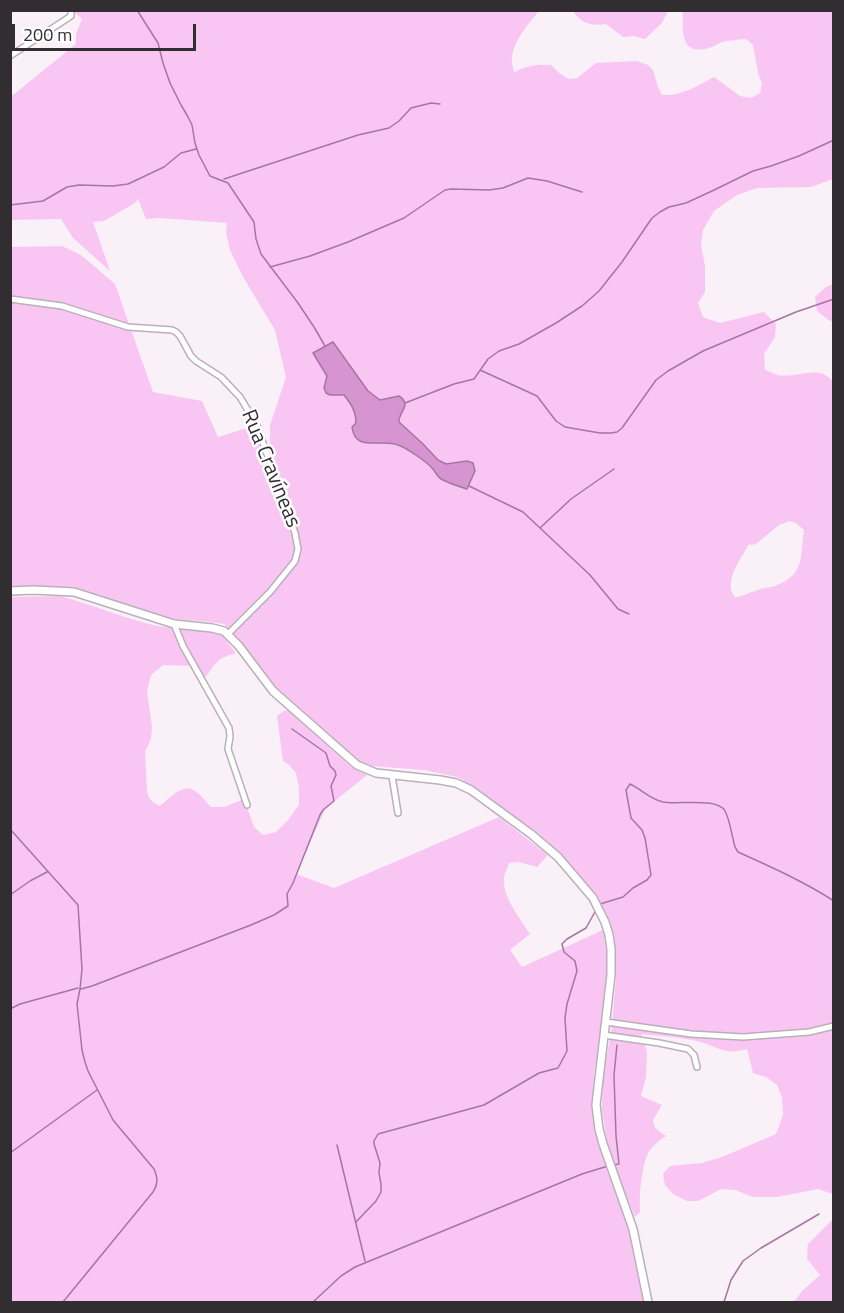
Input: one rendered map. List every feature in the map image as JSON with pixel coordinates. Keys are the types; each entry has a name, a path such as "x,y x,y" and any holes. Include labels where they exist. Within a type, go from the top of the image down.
{"street":[{"path":"10,56 71,16 70,10"},
{"name":"Rua Cravíneas","path":"10,299 62,306 128,327 172,330 180,336 196,361 221,377 240,397 257,426 295,533 298,549 295,561 270,592 228,634"},
{"path":"10,591 74,592 174,624 224,631 240,646 273,691 357,765 376,773 440,780 456,783 471,790 531,834 558,857 576,877 596,904 609,935 611,968 597,1097 599,1129 633,1229 648,1302"},
{"path":"174,624 183,646 229,728 228,749 247,805"},
{"path":"392,776 398,813"},
{"path":"606,1023 691,1034 742,1037 809,1032 834,1026"},
{"path":"604,1035 688,1049 694,1055 697,1067"}],"shaded area":[{"path":"73,11 539,11 522,32 513,51 514,72 532,66 551,65 569,79 577,78 596,63 637,61 648,65 653,70 662,95 683,92 714,77 740,96 751,98 760,93 762,84 753,45 746,39 722,42 700,50 693,49 685,41 683,35 683,13 681,11 833,11 833,179 811,187 757,188 737,195 714,211 703,230 701,245 705,266 705,292 698,303 703,317 720,323 764,312 776,324 775,337 764,354 765,370 785,376 822,373 833,382 833,1194 818,1189 777,1197 753,1197 735,1190 721,1189 698,1201 687,1201 673,1194 665,1185 663,1174 670,1166 702,1163 722,1157 776,1134 783,1115 782,1097 777,1085 766,1077 753,1073 747,1049 726,1051 690,1040 641,1034 647,1052 646,1077 641,1096 662,1105 653,1120 655,1128 666,1136 648,1153 641,1182 640,1212 635,1217 607,1142 602,1110 603,1075 611,1034 616,979 616,949 610,921 597,895 561,854 478,789 457,777 424,770 371,766 357,760 272,684 224,624 155,616 62,587 11,588 10,247 62,246 81,255 115,284 153,392 202,401 218,437 253,426 266,460 270,457 270,425 286,377 275,330 243,277 230,250 226,232 227,223 146,219 138,199 104,221 93,222 110,271 73,238 61,219 11,220 11,95 76,44 76,34 82,19","holes":["789,521 796,523 804,530 801,558 796,572 783,583 735,597 731,585 732,578 749,544 756,544 779,525"]},
{"path":"573,11 668,11 662,23 645,39 633,36 623,37 606,24 587,23 579,19"},
{"path":"833,284 833,321 830,321 817,311 815,297"},
{"path":"333,342 368,391 380,400 399,396 403,399 405,406 399,422 438,460 446,464 467,461 473,463 475,471 467,489 441,479 426,462 401,446 358,440 352,427 356,423 353,408 344,395 326,393 324,388 327,376 313,353"},
{"path":"60,596 149,624 219,632 236,653 219,660 200,680 193,666 163,665 151,675 147,691 152,727 151,739 145,752 147,792 150,799 158,805 160,806 171,796 184,789 198,793 211,807 224,807 244,799 254,827 263,835 276,832 299,805 296,773 283,761 277,716 288,710 351,767 367,775 325,809 296,874 334,888 499,817 548,855 537,867 518,862 509,863 504,877 506,892 512,907 530,934 510,950 522,967 603,930 606,979 601,1033 594,1074 593,1110 598,1144 633,1236 645,1302 11,1302 10,597"},
{"path":"833,1219 833,1302 794,1302 802,1291 820,1275 807,1259 808,1244"}],"waterway":[{"path":"137,10 158,43 170,83 192,125 199,155 210,176 228,183 254,222 261,254 298,303 325,346"},
{"path":"224,179 358,135 389,128 411,108 431,103 440,104"},
{"path":"405,403 454,384 474,379 488,359 499,351 519,344 582,306 599,291 652,218 660,212 686,203 753,171 799,156 834,140"},
{"path":"10,205 43,201 67,187 128,184 164,167 181,153 196,149"},
{"path":"270,267 310,256 404,218 445,190 503,188 528,178 547,181 582,192"},
{"path":"480,370 537,396 556,421 565,427 600,433 617,432 656,380 668,371 703,351 796,312 834,299"},
{"path":"541,527 571,499 614,469"},
{"path":"469,486 523,512 590,575 618,609 629,614"},
{"path":"81,989 251,925 288,906 287,894 320,815 334,801 331,786 336,775 326,753 292,729"},
{"path":"600,904 623,897 651,875 645,838 642,830 631,818 626,790 630,784 663,802 706,803 721,807 727,815 738,852 799,881 834,901"},
{"path":"10,829 78,905 82,969 77,1004 85,1062 113,1120 154,1169 157,1178 153,1192 63,1302"},
{"path":"10,895 47,872"},
{"path":"356,1222 376,1201 381,1192 380,1163 374,1144 378,1134 484,1105 539,1073 558,1068 567,1051 565,1018 577,971 575,961 564,952 562,944 586,928 596,910"},
{"path":"10,1009 20,1004 78,988"},
{"path":"612,1165 619,1164 614,1075 617,1045"},
{"path":"10,1153 97,1090"},
{"path":"337,1145 365,1261"},
{"path":"313,1302 341,1276 355,1267 582,1174 608,1166"},
{"path":"724,1302 731,1280 743,1261 819,1214"}]}
